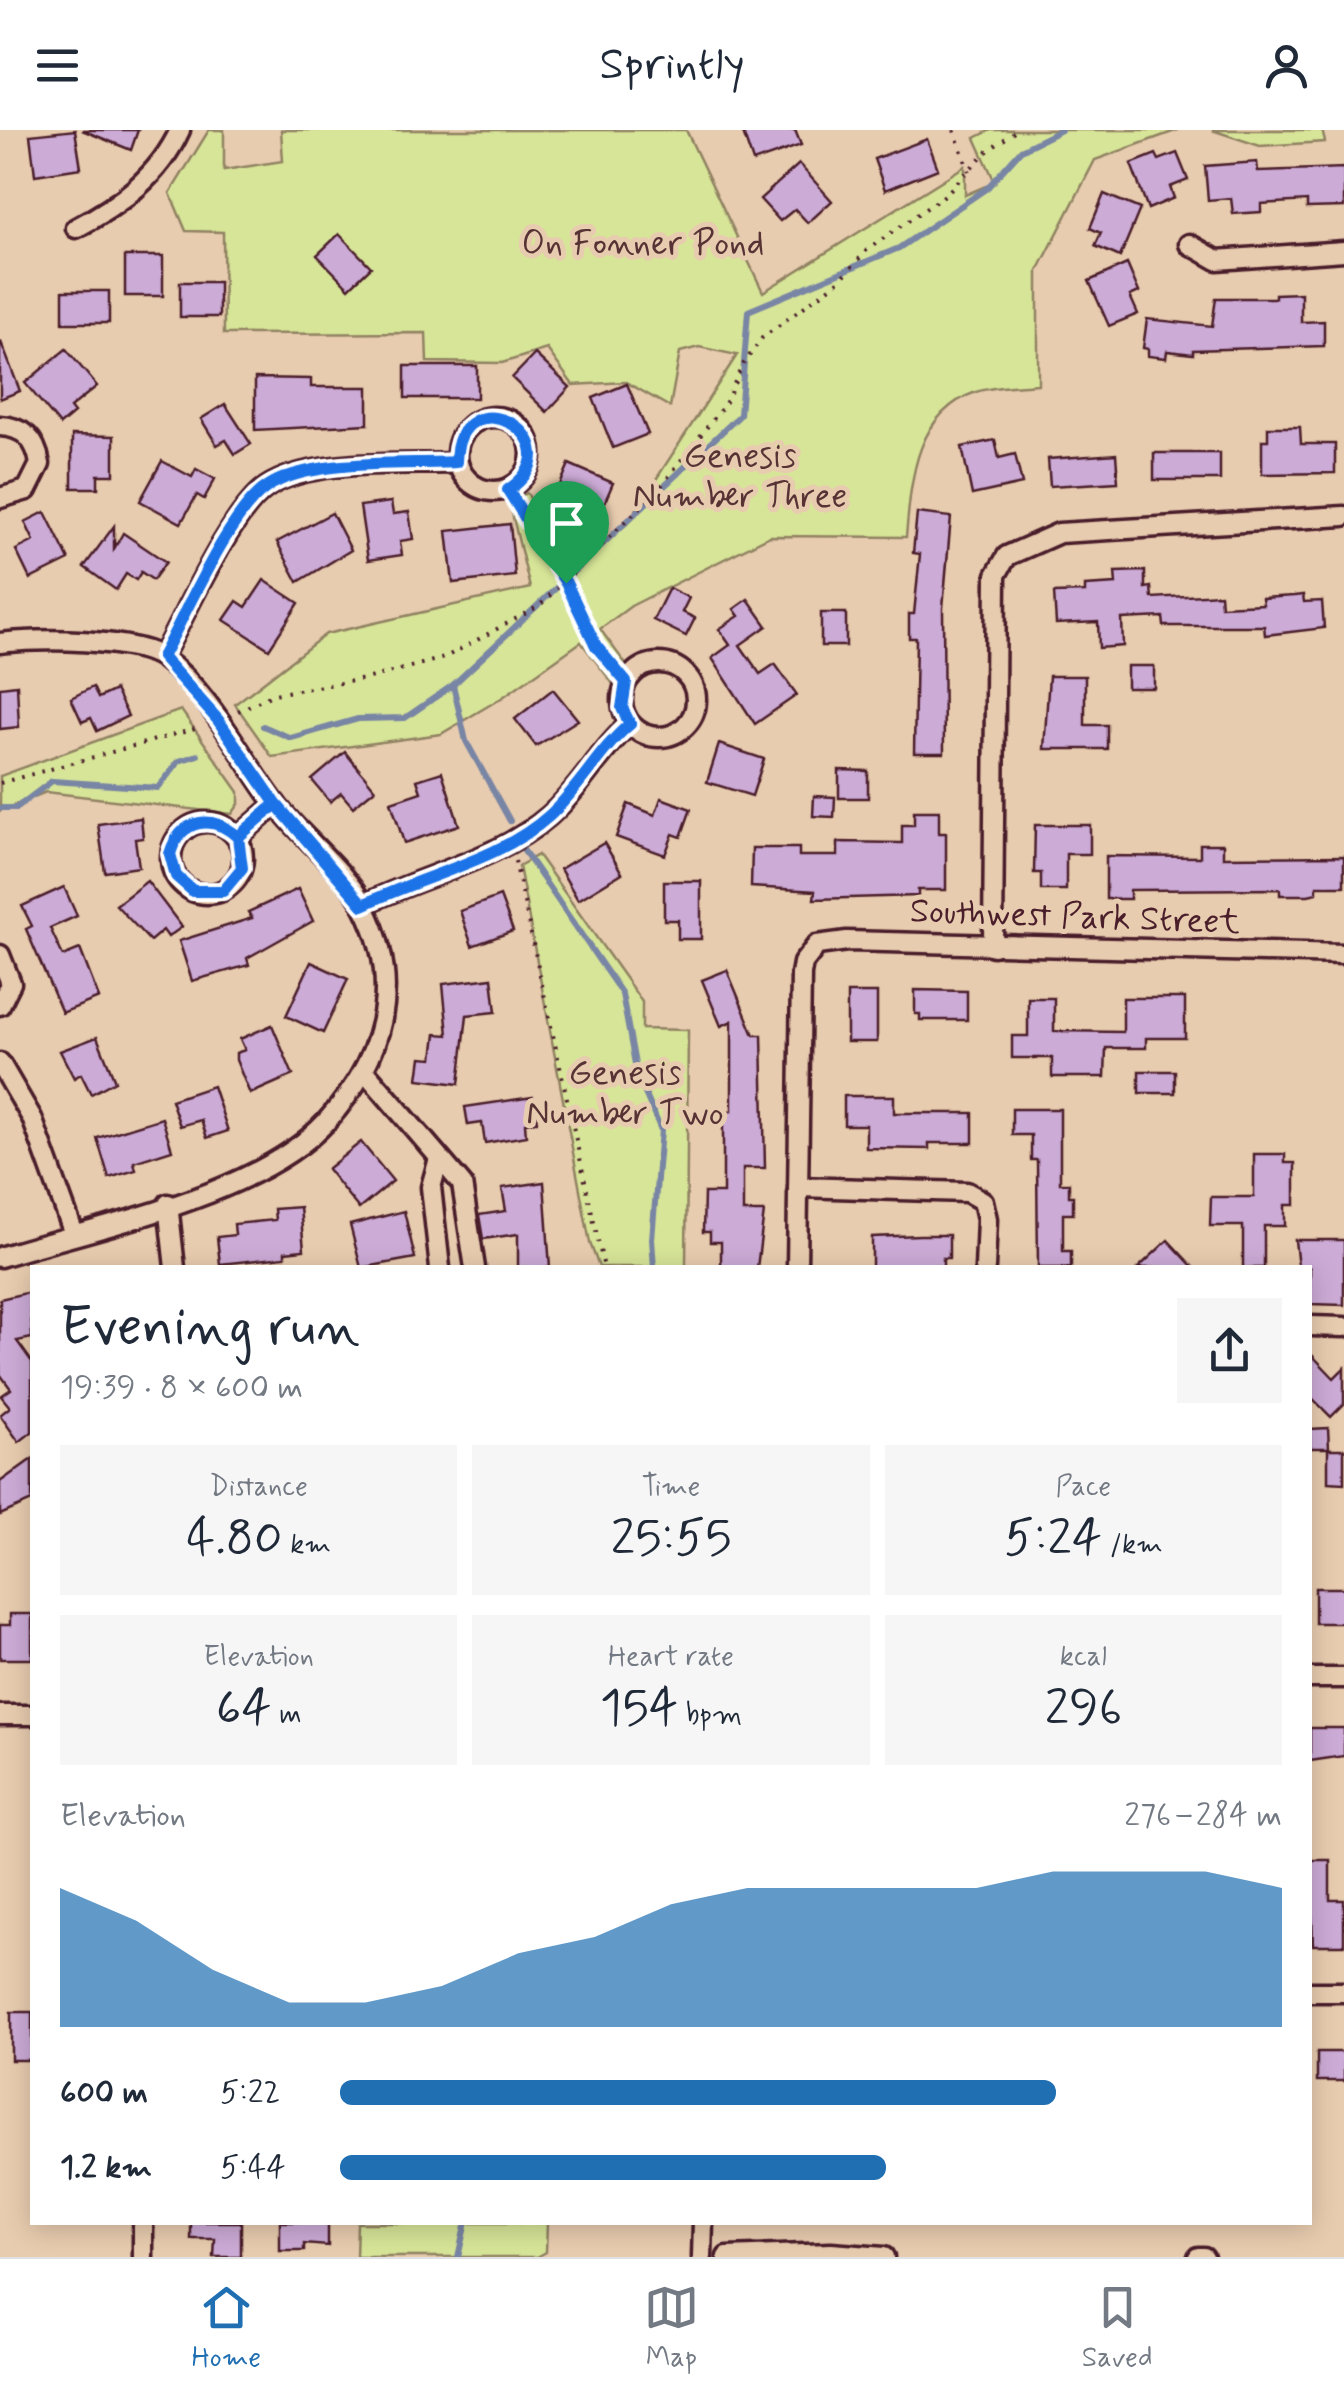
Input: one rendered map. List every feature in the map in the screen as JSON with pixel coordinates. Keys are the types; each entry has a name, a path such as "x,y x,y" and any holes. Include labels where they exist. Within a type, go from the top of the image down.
{"street":[{"path":"76,228 110,210 140,186 180,130"},
{"path":"1189,244 1217,260 1344,251"},
{"path":"494,417 512,422 524,432 531,448 530,465 521,481 508,490 487,492 464,478 456,462 462,433 476,421 494,417"},
{"path":"0,426 18,428 30,437 40,464 27,490 0,498"},
{"path":"162,657 237,521 267,487 309,472 456,462"},
{"path":"993,946 998,567 1007,556 1059,533 1344,516"},
{"path":"0,644 62,640 162,657 218,720 276,804 363,905 388,975 383,1023 364,1070 326,1122 277,1162 216,1190 0,1257"},
{"path":"666,663 680,669 696,694 695,708 678,732 663,736 642,733 630,724 622,708 626,682 649,664 666,663"},
{"path":"363,905 507,842 547,818 582,780 608,742 630,724"},
{"path":"238,837 276,804"},
{"path":"214,821 238,837 242,868 223,891 193,891 176,876 170,854 184,830 197,822 214,821"},
{"name":"Southwest Park Street","path":"798,1188 803,962 826,941 1344,954"},
{"path":"0,955 11,983 0,1005"},
{"path":"0,1063 32,1118 74,1234"},
{"path":"364,1070 438,1162 462,1184 475,1265"},
{"path":"438,1162 431,1188 440,1265"},
{"path":"797,1265 798,1188 967,1192 983,1201 987,1218 985,1265"},
{"path":"168,1204 175,1265"},
{"path":"1312,1326 1344,1327"},
{"path":"1312,1678 1344,1678"},
{"path":"0,1715 30,1715"},
{"path":"1312,1992 1344,1992"},
{"path":"143,2257 144,2225"},
{"path":"702,2257 703,2225"},
{"path":"727,2257 831,2253 884,2257"}],"path":[{"path":"954,130 969,171"},
{"path":"238,710 274,694 366,680 444,658 539,606 658,490 703,435 762,338 840,280 867,250 945,196 985,152 1017,130"},
{"path":"508,490 566,583 596,646 626,682"},
{"path":"0,782 192,732"},
{"path":"507,842 603,1265"}],"green space":[{"path":"209,130 224,130 224,170 283,161 281,130 686,130 763,292 965,166 965,195 995,182 975,138 991,130 1178,130 1095,160 1038,271 1038,384 976,392 955,402 940,416 928,433 914,473 906,537 770,536 631,606 600,629 630,670 617,689 581,642 503,697 441,734 272,757 235,704 326,634 530,588 509,501 527,493 567,564 627,524 737,355 699,347 680,352 670,407 626,382 573,385 547,349 502,363 427,362 426,333 224,334 223,232 186,231 170,193"},
{"path":"1212,130 1322,130 1325,142 1260,146"},
{"path":"181,710 239,792 239,804 232,814 46,792 0,811 0,776"},
{"name":"Genesis Number Two","path":"538,855 642,1002 642,1029 688,1030 686,1265 598,1265 590,1243 519,866"},
{"path":"357,2225 547,2225 546,2252 537,2257 356,2257"}],"building":[{"path":"75,130 81,168 35,175 30,135"},
{"path":"82,130 138,130 131,150"},
{"path":"742,130 795,130 801,145 753,162"},
{"path":"927,139 938,169 885,190 874,159"},
{"path":"1177,153 1188,180 1170,187 1174,198 1148,209 1131,164 1156,154 1159,160"},
{"path":"1257,162 1258,171 1344,168 1344,207 1307,208 1307,201 1261,204 1261,212 1233,214 1231,198 1208,200 1205,166"},
{"path":"799,164 832,201 808,223 795,209 780,221 760,199"},
{"path":"1104,194 1140,209 1120,257 1095,246 1101,233 1090,228"},
{"path":"339,234 371,267 349,288 317,255"},
{"path":"125,256 163,256 163,296 125,296"},
{"path":"1127,264 1139,292 1130,296 1138,314 1109,326 1089,281"},
{"path":"180,282 219,282 219,317 180,317"},
{"path":"63,291 109,291 109,323 63,323"},
{"path":"1301,293 1301,322 1324,321 1324,346 1193,350 1193,354 1167,351 1166,358 1148,356 1148,349 1143,348 1147,319 1212,326 1216,298 1275,298 1275,294"},
{"path":"0,343 20,391 0,399"},
{"path":"66,349 97,386 70,408 74,413 60,425 25,383"},
{"path":"535,354 570,387 547,412 512,378"},
{"path":"405,366 477,366 477,398 405,398"},
{"path":"255,378 311,379 311,387 368,387 368,424 255,430"},
{"path":"627,384 648,434 613,448 593,398"},
{"path":"225,404 251,444 235,454 226,440 217,445 201,419"},
{"path":"1268,427 1300,427 1301,444 1335,444 1335,473 1262,474 1262,440 1268,440"},
{"path":"72,435 114,436 114,475 98,475 98,488 72,488"},
{"path":"995,440 999,458 1015,454 1022,484 972,495 962,447"},
{"path":"1154,453 1220,453 1220,480 1154,480"},
{"path":"1116,454 1118,482 1050,486 1048,459"},
{"path":"162,461 192,477 196,469 215,479 204,499 197,495 181,523 140,501"},
{"path":"569,464 613,483 597,520 566,507 573,491 560,485"},
{"path":"391,502 393,514 409,512 413,539 400,541 402,555 368,560 360,506"},
{"path":"45,512 69,560 30,579 16,550 34,541 25,522"},
{"path":"332,513 351,550 298,582 277,542"},
{"path":"917,513 951,517 943,608 944,753 914,753 916,638 909,638 909,614 914,614 920,554 913,553"},
{"path":"510,524 515,576 453,583 447,531"},
{"path":"114,526 114,549 123,533 166,562 153,580 141,572 136,580 126,574 116,590 84,567"},
{"path":"1145,571 1145,588 1151,587 1152,598 1220,594 1221,606 1263,604 1262,598 1303,595 1304,602 1322,601 1324,628 1265,635 1264,626 1164,626 1163,617 1122,619 1123,646 1099,648 1098,622 1056,624 1054,593 1085,592 1085,586 1116,584 1115,572"},
{"path":"264,580 299,603 269,649 224,620 237,601 246,607"},
{"path":"669,588 689,598 682,612 695,618 686,636 653,620"},
{"path":"748,599 767,626 740,645 760,674 775,664 797,695 755,724 712,658 730,645 719,629 739,616 734,609"},
{"path":"821,613 846,613 846,646 821,646"},
{"path":"1127,666 1154,666 1154,688 1127,688"},
{"path":"1049,676 1085,676 1085,725 1107,725 1107,749 1044,749"},
{"path":"17,685 19,727 0,729 0,687"},
{"path":"93,687 98,698 115,690 128,716 97,731 91,718 82,722 71,698"},
{"path":"553,689 578,720 536,746 515,719"},
{"path":"719,744 764,759 752,796 707,782"},
{"path":"345,752 375,789 353,807 341,793 330,802 312,780"},
{"path":"839,770 868,771 868,798 839,798"},
{"path":"442,772 459,825 404,843 391,802 421,792 417,780"},
{"path":"814,796 835,797 834,817 813,816"},
{"path":"661,798 691,809 681,837 673,834 665,855 616,837 628,804 655,815"},
{"path":"914,811 939,811 939,833 946,833 946,890 918,890 918,896 814,899 815,891 751,887 752,848 799,848 799,856 838,856 838,842 902,843 902,825 914,825"},
{"path":"141,818 143,838 135,839 139,867 105,872 98,824"},
{"path":"1035,825 1090,825 1090,854 1066,854 1066,890 1041,890 1041,873 1034,873"},
{"path":"604,843 622,873 578,900 560,869"},
{"path":"1200,844 1223,844 1223,857 1344,856 1344,886 1317,886 1317,893 1308,895 1280,895 1280,889 1130,890 1130,899 1106,899 1106,856 1200,857"},
{"path":"147,881 182,927 168,937 163,930 150,941 116,905"},
{"path":"664,881 701,881 701,939 678,939 678,920 664,920"},
{"path":"64,887 77,916 50,928 63,956 80,949 99,998 62,1013 26,929 32,926 22,906"},
{"path":"298,889 313,921 247,958 249,965 192,981 179,941 252,918 248,912"},
{"path":"500,896 513,931 472,946 460,911"},
{"path":"311,962 348,979 323,1033 286,1016"},
{"path":"727,970 754,1035 762,1035 765,1168 743,1168 743,1212 764,1212 757,1265 721,1265 721,1242 710,1242 710,1232 703,1232 704,1193 723,1193 723,1111 732,1111 732,1021 721,1026 702,980"},
{"path":"492,978 496,1012 467,1015 459,1084 418,1079 421,1057 433,1058 436,1034 448,1035 443,984"},
{"path":"915,990 967,991 967,1020 920,1020 920,1014 915,1014"},
{"path":"847,993 877,993 877,1042 847,1042"},
{"path":"1028,998 1054,998 1054,1031 1123,1032 1123,998 1185,998 1185,1038 1146,1038 1146,1048 1106,1048 1105,1077 1052,1077 1052,1058 1012,1058 1012,1036 1028,1036"},
{"path":"272,1025 293,1075 250,1094 236,1060 236,1053 245,1050 240,1039"},
{"path":"97,1037 115,1081 91,1094 81,1074 74,1078 60,1051"},
{"path":"1139,1071 1175,1071 1175,1093 1139,1093"},
{"path":"213,1086 228,1131 207,1138 201,1120 180,1126 171,1100"},
{"path":"844,1096 894,1096 894,1113 973,1113 973,1143 929,1143 929,1149 866,1148 866,1125 844,1125"},
{"path":"533,1097 537,1121 525,1123 526,1136 485,1143 482,1123 468,1125 465,1107"},
{"path":"1012,1109 1060,1109 1060,1183 1069,1183 1069,1196 1073,1196 1073,1214 1063,1214 1063,1251 1071,1251 1071,1265 1038,1265 1037,1160 1031,1160 1031,1135 1012,1135"},
{"path":"162,1118 172,1150 134,1162 136,1170 109,1178 97,1138"},
{"path":"361,1142 393,1181 359,1209 327,1169"},
{"path":"1254,1154 1285,1154 1285,1163 1295,1163 1295,1205 1285,1205 1285,1226 1264,1226 1264,1265 1243,1265 1243,1226 1210,1226 1211,1197 1254,1197"},
{"path":"544,1182 550,1265 518,1265 518,1234 483,1239 479,1215 506,1211 502,1188"},
{"path":"300,1207 304,1250 285,1252 285,1257 220,1264 217,1237 235,1235 234,1224 275,1220 274,1209"},
{"path":"404,1211 415,1258 360,1265 350,1225"},
{"path":"949,1235 949,1258 943,1258 943,1265 872,1265 872,1237"},
{"path":"1168,1240 1191,1265 1141,1265"},
{"path":"1295,1240 1344,1240 1344,1305 1312,1304 1312,1265 1298,1265"},
{"path":"30,1292 30,1338 17,1341 30,1359 30,1434 19,1442 0,1415 10,1407 1,1396 11,1389 0,1374 0,1299"},
{"path":"1312,1355 1334,1378 1344,1368 1344,1404 1331,1417 1312,1398"},
{"path":"1328,1428 1329,1448 1312,1448 1312,1429"},
{"path":"1328,1449 1344,1449 1344,1483 1328,1482"},
{"path":"30,1460 30,1502 0,1515 0,1482"},
{"path":"1315,1588 1344,1588 1344,1623 1315,1623"},
{"path":"10,1614 30,1614 30,1659 0,1659 0,1625 10,1625"},
{"path":"1312,1728 1344,1728 1344,1756 1312,1761"},
{"path":"1312,1860 1330,1860 1330,1900 1344,1900 1344,1945 1313,1945"},
{"path":"11,2012 30,2012 30,2060 11,2060"},
{"path":"1317,2052 1344,2052 1344,2081 1317,2081"},
{"path":"191,2225 241,2225 241,2257 214,2257 215,2239 191,2239"},
{"path":"280,2225 328,2225 328,2246 304,2244 304,2251 280,2251"}],"waterway":[{"path":"263,726 291,738 358,719 405,718 453,685 740,415 748,311 899,248 987,188 1021,150 1061,130"},
{"path":"453,685 466,741 510,821"},
{"path":"0,808 16,808 52,781 158,788 179,761 198,755"},
{"path":"524,851 622,994 637,1075 661,1130 652,1239 654,1265"},
{"path":"458,2257 465,2225"}],"route":[{"path":"566,583 508,490 521,481 530,465 531,448 524,432 512,422 494,417 476,421 462,433 456,462 309,472 267,487 237,521 162,657 218,720 276,804 238,837 214,821 197,822 184,830 170,854 176,876 193,891 223,891 236,881 242,868 244,856 238,837 257,821 276,804 363,905 507,842 547,818 582,780 608,742 630,724 622,708 626,682 596,646 566,583"}],"park label":[{"name":"On Fonner Pond","path":"643,242"},
{"name":"Genesis Number Three","path":"740,475"}]}
